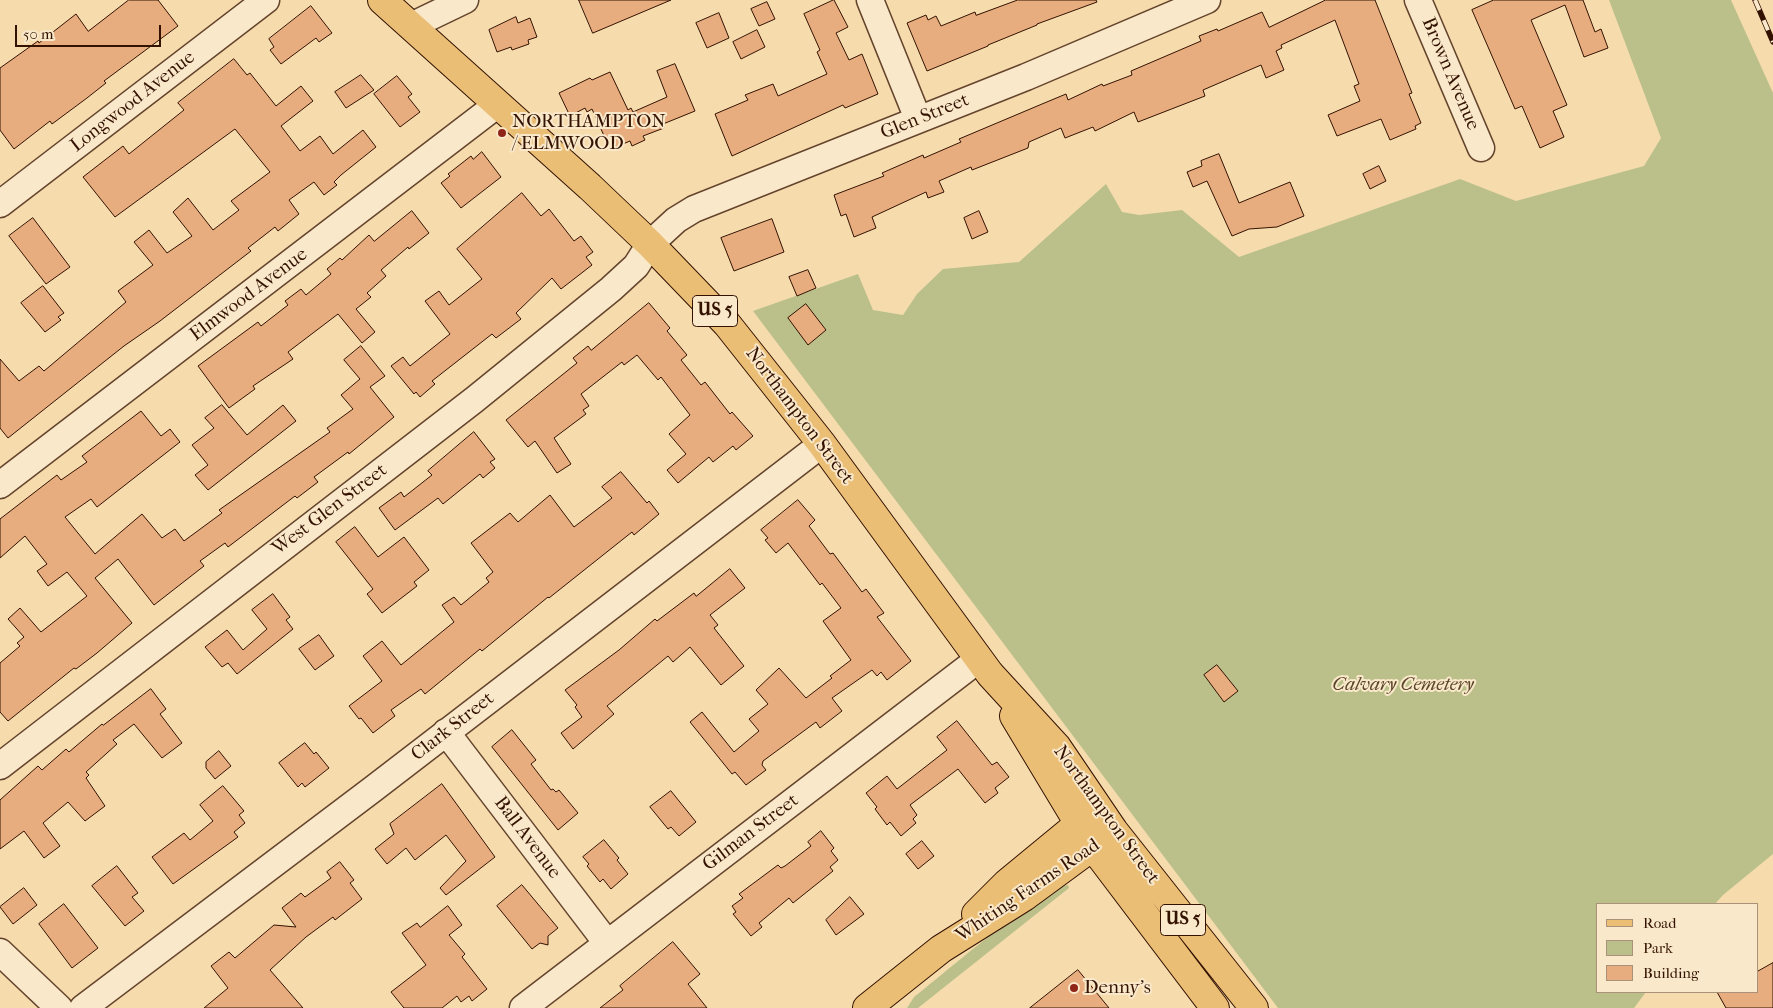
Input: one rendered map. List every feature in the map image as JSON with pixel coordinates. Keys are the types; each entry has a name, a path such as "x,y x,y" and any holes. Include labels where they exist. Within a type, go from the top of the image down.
{"main road":[{"name":"Northampton Street","path":"382,0 650,244 727,324 822,444 985,666 1104,839 1215,1008"},
{"name":"Whiting Farms Road","path":"867,1008 941,949 1007,883 1088,816"},
{"name":"Northampton Street","path":"1104,839 1254,1008"},
{"name":"Whiting Farms Road","path":"941,949 1024,897 1104,839"}],"street":[{"name":"Longwood Avenue","path":"0,204 266,0"},
{"path":"411,26 465,0"},
{"path":"870,0 918,119"},
{"name":"Glen Street","path":"650,244 676,220 694,209 1207,0"},
{"name":"Brown Avenue","path":"1418,0 1481,148"},
{"name":"Elmwood Avenue","path":"0,485 498,104"},
{"name":"West Glen Street","path":"0,766 474,400 612,289 636,266 650,244"},
{"name":"Clark Street","path":"83,1008 822,444"},
{"name":"Gilman Street","path":"523,1008 607,943 985,666"},
{"name":"Ball Avenue","path":"446,732 607,943"},
{"path":"0,952 59,1008"}],"green space":[{"name":"Calvary Cemetery","path":"1609,0 1731,0 1773,93 1773,854 1716,903 1596,903 1596,993 1645,993 1634,1008 1278,1008 753,311 858,274 873,310 903,315 917,294 943,269 1019,262 1106,184 1122,212 1139,215 1182,210 1239,257 1460,179 1516,201 1644,166 1661,138"},
{"path":"1068,885 1069,888 918,1008 907,1008 914,997 992,934 1037,901"}],"building":[{"path":"129,0 158,0 178,26 104,81 106,83 87,98 52,124 50,121 14,149 0,130 0,68 38,41 39,43 76,14 88,31"},
{"path":"579,0 671,0 593,33"},
{"path":"834,0 848,27 836,33 849,60 862,54 878,94 845,108 843,105 732,156 715,114 748,100 745,95 773,84 778,96 827,74 817,52 820,50 804,14"},
{"path":"1018,0 1096,0 1097,2 1037,24 927,71 907,23 926,15 928,20 936,16 941,26 975,12 976,15"},
{"path":"1326,0 1375,0 1412,93 1409,94 1421,123 1415,126 1416,129 1390,140 1381,119 1337,136 1328,115 1360,101 1354,86 1359,84 1335,20 1281,45 1282,48 1276,51 1284,70 1266,78 1261,65 1203,90 1205,96 1138,122 1134,112 1095,131 1093,127 1065,138 1061,128 1029,142 1028,148 972,170 971,167 939,181 944,192 928,198 926,192 872,217 876,228 854,237 846,214 841,216 834,195 884,176 882,173 923,155 924,158 961,142 959,139 1066,94 1068,100 1102,84 1103,86 1132,75 1131,71 1201,41 1199,36 1217,29 1218,31 1262,12 1269,27"},
{"path":"1494,0 1583,0 1595,32 1601,29 1608,48 1584,57 1565,5 1531,20 1567,105 1553,111 1564,137 1540,148 1522,106 1515,109 1472,10"},
{"path":"767,2 775,19 759,26 751,9"},
{"path":"311,6 332,33 319,42 316,38 281,64 270,50 274,47 269,39"},
{"path":"719,13 729,38 707,48 696,23"},
{"path":"516,17 518,23 530,18 537,37 528,40 529,44 512,50 511,47 497,52 489,30"},
{"path":"757,30 765,47 741,59 733,42"},
{"path":"234,59 247,75 250,73 276,106 301,86 313,101 281,126 300,151 320,136 333,154 363,130 376,147 341,175 334,182 337,185 324,195 314,182 289,200 299,214 278,231 275,227 248,248 251,251 160,321 124,346 8,438 0,428 0,359 19,381 39,366 44,371 126,302 118,291 153,265 134,242 149,230 167,253 192,236 173,212 188,198 213,230 239,210 231,201 270,172 235,129 115,217 83,177 123,146 129,154 184,110 178,103"},
{"path":"675,64 695,111 663,124 664,128 643,136 645,140 632,146 630,141 616,147 611,135 605,138 592,109 587,112 585,108 570,116 559,93 590,78 592,80 610,72 628,110 631,108 633,112 667,97 657,71"},
{"path":"361,75 374,90 346,108 335,92"},
{"path":"397,76 412,94 408,97 420,112 400,127 374,94"},
{"path":"482,152 501,177 461,208 441,183 450,176 448,174 471,156 473,159"},
{"path":"1219,154 1239,203 1290,182 1304,216 1277,227 1249,229 1232,236 1207,181 1193,187 1187,172 1202,166 1201,161"},
{"path":"1379,166 1386,181 1370,189 1363,174"},
{"path":"522,193 541,216 549,209 574,241 581,236 593,252 586,257 592,265 561,289 552,278 516,313 521,319 496,338 492,334 432,381 435,384 420,397 416,392 414,394 391,366 403,357 410,366 450,334 425,301 439,291 449,305 482,279 457,249"},
{"path":"412,211 429,233 409,249 408,247 381,270 386,276 367,293 371,297 356,309 375,332 362,343 338,314 288,352 293,359 253,386 255,389 229,408 198,366 258,322 261,326 288,305 285,301 301,289 306,295 331,274 327,269 340,258 342,260 369,235 374,241"},
{"path":"979,211 988,232 972,239 964,218"},
{"path":"33,218 70,267 46,284 9,236"},
{"path":"772,219 784,252 734,271 721,238"},
{"path":"808,270 816,288 797,296 789,277"},
{"path":"43,286 64,313 58,317 61,320 45,332 21,303"},
{"path":"649,303 670,328 667,331 687,355 681,360 701,385 705,382 730,414 732,412 753,436 736,450 733,446 713,462 709,457 678,483 667,470 686,454 669,434 690,415 661,377 658,380 637,355 624,365 622,362 581,394 589,406 583,410 586,414 554,438 571,464 557,473 535,441 528,447 506,420 577,363 573,358 588,346 591,350"},
{"path":"806,304 826,330 808,345 788,318"},
{"path":"361,346 385,376 370,387 394,417 349,454 348,452 314,477 318,482 297,498 295,496 228,547 225,543 200,561 204,566 154,605 118,559 95,578 132,623 97,653 76,669 74,668 8,721 0,712 0,663 20,646 17,643 24,637 8,619 20,608 41,632 87,596 67,572 48,586 37,571 47,564 25,536 0,558 0,519 57,475 61,480 87,462 82,456 141,411 161,436 170,429 180,442 97,507 91,499 65,517 95,554 142,514 162,538 175,529 184,541 222,513 219,510 330,432 327,428 353,409 341,395 360,379 344,360"},
{"path":"222,405 247,435 283,405 296,421 208,490 195,475 208,465 192,445 214,428 205,418"},
{"path":"474,432 495,459 490,462 495,468 483,478 480,474 443,504 438,498 395,530 379,508 401,492 404,497 432,475 428,471"},
{"path":"621,472 647,503 649,501 659,514 634,535 632,532 482,651 480,649 425,694 421,689 391,710 395,716 373,733 361,718 359,719 349,706 382,681 363,656 382,641 401,665 454,622 442,605 454,597 461,605 489,582 486,578 493,572 471,543 510,513 518,522 550,495 574,527 612,498 602,487"},
{"path":"798,500 815,520 809,526 830,554 833,553 862,592 866,589 884,613 877,617 911,661 887,680 881,672 877,676 872,670 832,698 842,711 820,728 816,722 763,761 762,765 766,770 746,785 735,772 732,774 690,722 702,712 734,752 759,731 749,719 768,704 756,690 779,668 806,698 851,660 823,621 841,608 822,583 820,585 788,543 776,553 765,540 768,538 761,530"},
{"path":"355,527 378,557 404,537 429,570 414,582 417,586 382,613 367,594 373,589 336,542"},
{"path":"730,569 745,588 710,615 718,625 714,628 744,666 721,685 690,647 673,662 668,656 607,706 614,714 573,749 561,733 582,717 575,707 577,705 565,690 619,650 655,619 657,621 694,593 696,596"},
{"path":"273,594 290,617 286,620 293,629 237,674 228,663 222,667 205,647 227,630 243,650 267,629 252,610"},
{"path":"319,635 334,656 315,670 299,649"},
{"path":"1217,665 1238,691 1224,702 1204,675"},
{"path":"151,689 166,709 160,714 182,743 162,758 134,724 113,740 117,744 86,772 89,775 86,778 105,806 85,821 68,802 43,823 60,846 44,858 24,831 0,849 0,800 38,766 42,770 66,749 69,752 102,724"},
{"path":"957,721 992,765 997,762 1009,777 995,788 998,793 985,803 958,769 910,805 917,815 913,819 916,823 901,836 890,822 887,825 875,809 877,807 866,793 887,776 897,789 947,750 937,737"},
{"path":"512,730 536,760 531,764 551,790 553,789 556,792 559,790 578,813 558,830 492,747"},
{"path":"305,743 314,754 316,752 329,768 305,787 302,783 298,787 279,763"},
{"path":"219,751 231,766 215,779 206,768 206,762"},
{"path":"442,784 495,857 446,895 440,888 466,861 446,835 415,860 406,848 387,864 375,849 394,834 390,824"},
{"path":"223,786 244,811 239,815 245,823 234,832 238,837 173,884 152,857 184,833 190,840 213,821 200,805"},
{"path":"671,791 696,822 679,836 671,827 668,829 650,807"},
{"path":"821,831 834,848 831,851 838,860 830,867 833,871 793,903 789,898 759,923 762,927 751,936 733,914 736,912 732,906 743,898 739,894 778,865 781,868 785,866 811,846 808,842"},
{"path":"604,840 619,858 617,860 628,874 611,889 603,879 600,882 587,866 589,864 583,857"},
{"path":"922,841 934,856 918,869 906,854"},
{"path":"340,862 354,880 350,883 362,899 335,920 333,917 306,937 270,970 303,1008 204,1008 228,988 211,966 229,952 235,958 274,925 296,927 282,908 301,893 305,897 331,878 327,872"},
{"path":"117,866 138,893 132,897 144,911 125,926 92,886"},
{"path":"522,885 558,928 548,936 548,945 540,943 532,949 497,906"},
{"path":"24,888 37,905 13,924 0,907"},
{"path":"850,897 864,914 836,935 826,920"},
{"path":"64,904 98,948 72,968 39,924"},
{"path":"448,906 462,925 449,935 465,954 462,957 487,989 472,1001 469,996 461,1002 457,996 442,1008 404,1008 391,992 426,965 402,933 417,923 420,927"},
{"path":"673,942 700,974 688,984 707,1008 600,1008 623,990 620,986"},
{"path":"1773,963 1773,1008 1726,1008 1718,993 1758,993 1758,971"},
{"name":"Denny's","path":"1078,970 1109,1008 1030,1008"}],"railway":[{"path":"1755,0 1773,42"}],"place":[{"name":"NORTHAMPTON / ELMWOOD","path":"502,133"},
{"name":"Denny's","path":"1074,988"}]}
